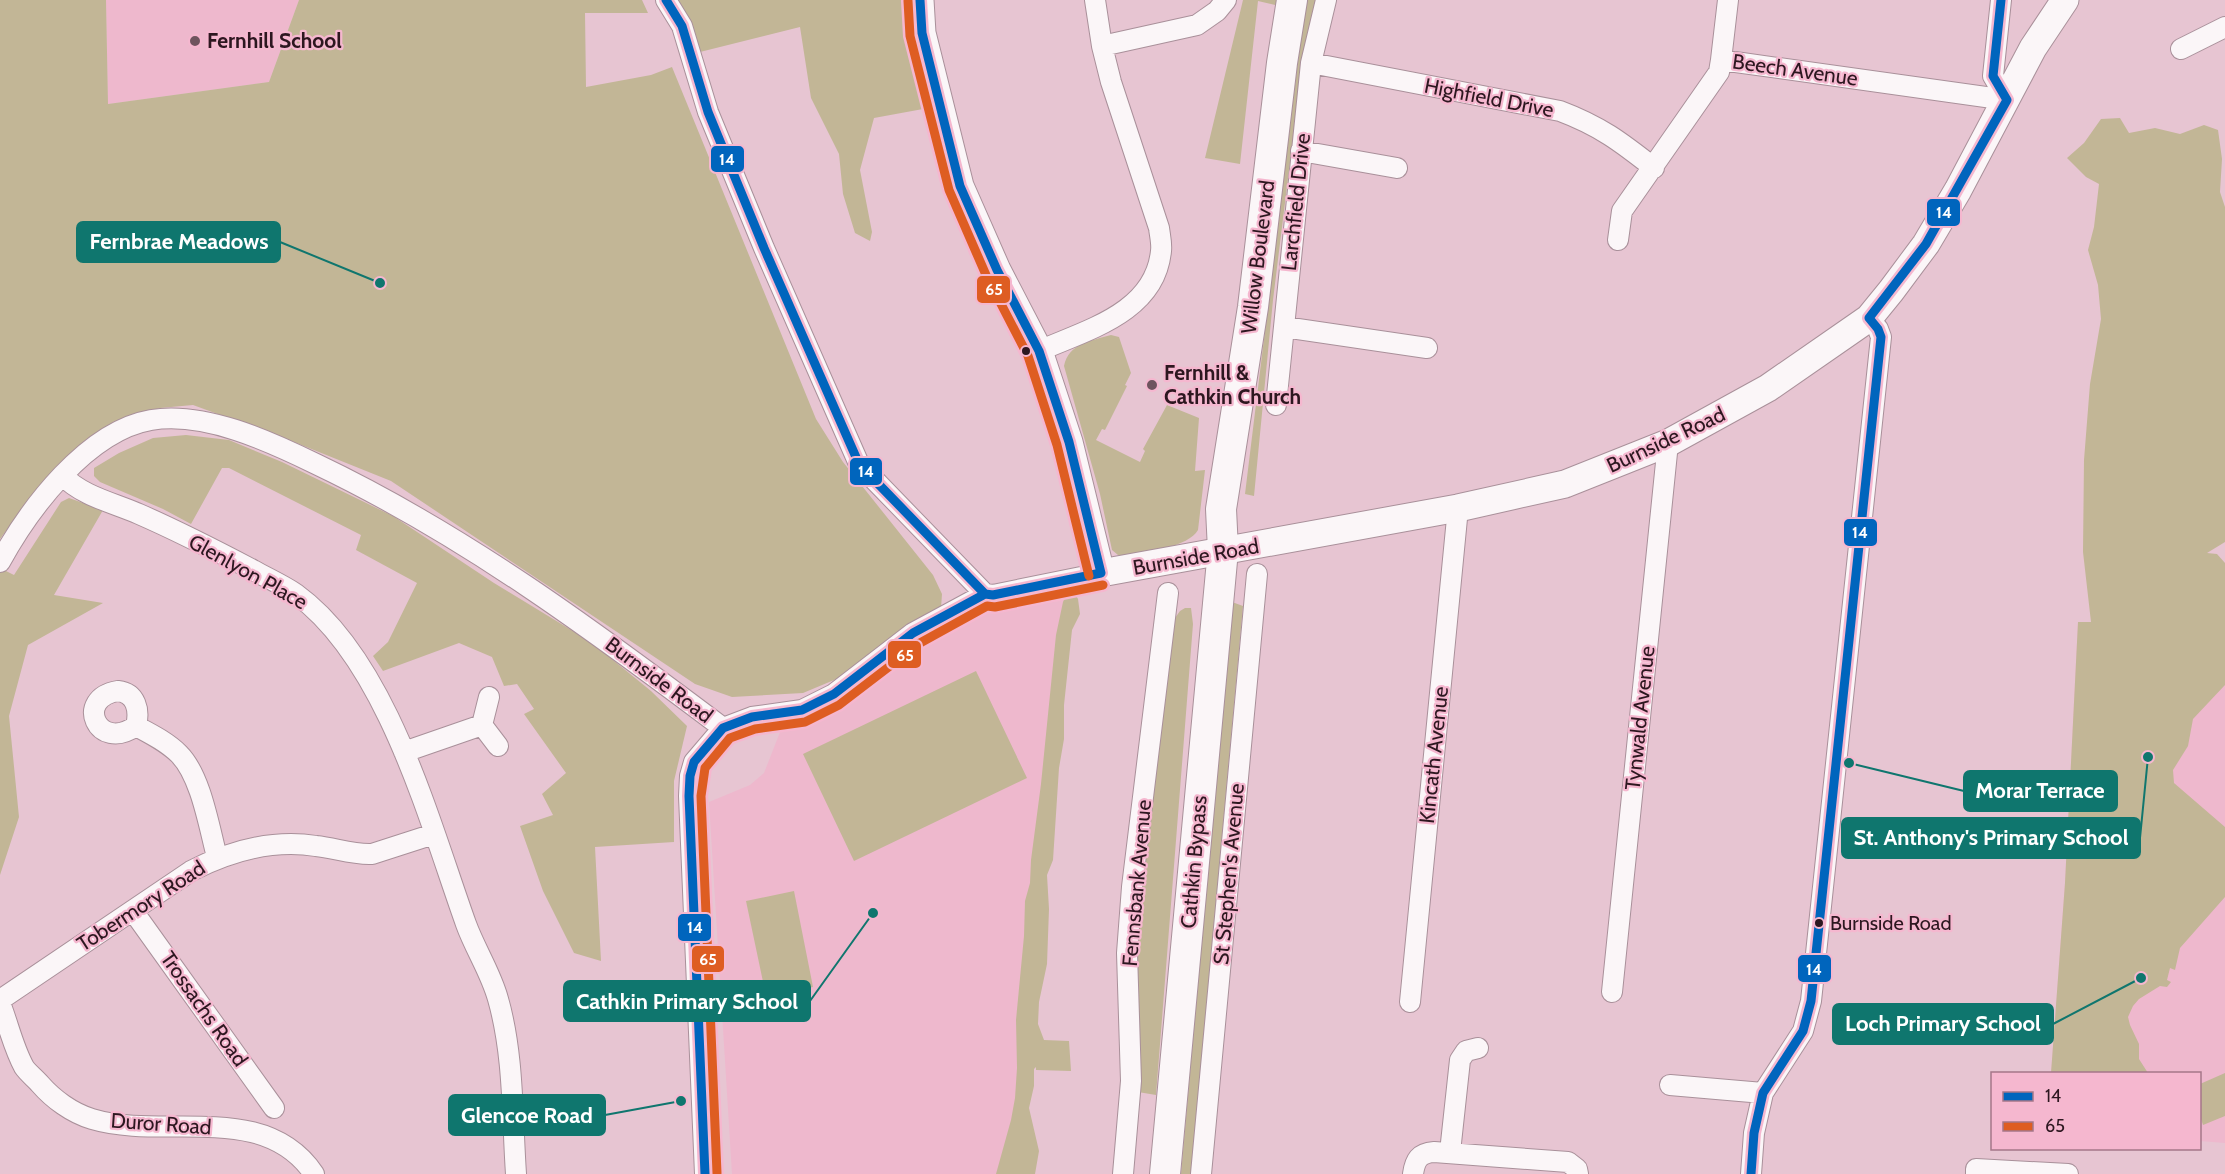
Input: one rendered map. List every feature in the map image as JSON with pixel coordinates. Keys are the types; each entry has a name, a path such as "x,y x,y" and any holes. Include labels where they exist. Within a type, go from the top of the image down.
{"main road":[{"name":"Willow Boulevard","path":"1223,550 1221,509 1253,307 1282,63 1292,0"},
{"name":"Cathkin Bypass","path":"1165,1174 1223,550"}],"street":[{"path":"666,0 681,26 708,112 764,248 859,464 985,594"},
{"path":"920,0 922,33 960,186 997,270 1039,351 1069,442 1101,573"},
{"path":"1039,351 1113,319 1139,300 1157,268 1161,250 1159,228 1111,82 1102,46 1095,0"},
{"path":"1102,46 1197,25 1217,11 1226,0"},
{"name":"Larchfield Drive","path":"1276,405 1311,63 1326,0"},
{"path":"1721,60 1728,0"},
{"path":"2001,0 1992,76 2007,100"},
{"name":"Burnside Road","path":"0,562 40,500 94,447 114,434 151,420 196,420 242,433 285,449 359,484 425,521 496,565 606,640 723,728 752,717 802,710 834,694 914,633 985,594 993,595 1223,550 1458,508 1565,484 1668,443 1768,388 1869,318 1926,244 1958,190 2034,48 2065,0"},
{"path":"2181,48 2225,27"},
{"name":"Beech Avenue","path":"1618,240 1622,211 1719,72 1721,60 2007,100"},
{"name":"Highfield Drive","path":"1311,63 1560,111 1585,120 1609,133 1654,168"},
{"path":"1301,151 1397,168"},
{"path":"1750,1174 1754,1133 1763,1093 1803,1031 1811,1001 1881,337 1869,318"},
{"path":"1284,327 1427,348"},
{"name":"Tynwald Avenue","path":"1612,992 1668,443"},
{"name":"Glenlyon Place","path":"63,476 83,491 144,516 295,593 322,615 373,686 404,752 468,932 498,997 507,1042 516,1174"},
{"name":"Kincath Avenue","path":"1410,1002 1458,508"},
{"name":"St Stephen's Avenue","path":"1201,1174 1257,574"},
{"name":"Fennsbank Avenue","path":"1123,1174 1131,1081 1127,953 1132,887 1168,593"},
{"path":"482,725 489,697"},
{"path":"404,752 482,725"},
{"path":"482,725 498,746"},
{"path":"136,726 165,742 180,755 191,771 217,857"},
{"path":"705,1174 690,776 694,762 723,728"},
{"name":"Tobermory Road","path":"0,1001 191,871 217,857 272,844 314,845 372,854 434,834"},
{"name":"Trossachs Road","path":"134,911 274,1108"},
{"name":"Duror Road","path":"0,1001 25,1068 48,1093 68,1108 92,1119 127,1125 232,1128 258,1133 276,1139 296,1153 314,1174"},
{"path":"1450,1152 1460,1060 1466,1051 1478,1048"},
{"path":"1670,1085 1763,1093"},
{"path":"1413,1174 1414,1164 1422,1154 1434,1152 1568,1162 1578,1169 1578,1174"},
{"path":"1976,1174 1976,1169 2068,1174"}],"shaded area":[{"path":"0,0 106,0 108,104 269,82 299,0 642,0 648,13 585,13 586,87 651,75 672,67 816,419 843,462 933,575 942,594 941,608 858,670 803,693 732,697 695,684 391,481 193,405 160,408 113,422 76,450 32,496 0,539"},
{"name":"Fernhill School","path":"106,0 299,0 269,82 108,104"},
{"path":"679,0 904,0 923,109 874,118 860,170 872,232 870,241 855,233 843,194 839,154 811,98 800,27 696,53"},
{"path":"1243,0 1319,0 1292,146 1273,300 1254,496 1245,494 1304,12 1258,1 1240,164 1205,158"},
{"path":"2120,118 2129,133 2155,128 2180,134 2204,125 2218,130 2222,159 2220,192 2225,207 2225,542 2207,553 2217,554 2225,563 2225,685 2193,719 2188,746 2173,770 2174,783 2225,827 2225,897 2180,948 2175,970 2170,968 2167,980 2171,982 2167,987 2160,986 2139,999 2128,1017 2139,1044 2139,1059 2147,1072 2051,1072 2065,883 2078,622 2091,622 2083,552 2084,460 2090,384 2101,319 2098,285 2088,250 2094,227 2099,184 2086,177 2067,158 2084,143 2101,119"},
{"path":"1111,335 1119,337 1131,373 1105,430 1102,429 1096,440 1140,462 1145,451 1143,449 1167,405 1199,418 1195,471 1205,470 1198,530 1193,536 1176,545 1127,556 1118,555 1112,550 1100,494 1064,366 1071,352 1082,344"},
{"path":"186,435 229,440 282,462 393,516 494,583 591,642 651,691 687,726 674,781 674,842 595,847 601,961 574,953 543,891 520,826 553,815 542,794 566,773 524,714 534,709 517,684 504,686 492,657 459,643 383,671 373,656 388,642 417,583 356,550 361,535 229,468 222,468 191,524 163,509 100,482 94,476 94,468 119,453 153,438"},
{"path":"69,498 103,510 54,595 103,603 28,645 9,716 19,817 0,875 0,568 14,575 61,502"},
{"path":"1074,592 1078,599 1080,614 1072,630 1064,705 1064,739 1059,768 1053,860 1047,875 1049,909 1047,964 1039,1002 1038,1024 1044,1040 1069,1041 1071,1071 1036,1070 1036,1067 1034,1069 1034,1086 1029,1108 1039,1151 1035,1174 996,1174 1015,1098 1016,1020 1025,901 1030,883 1056,635 1063,602 1067,593"},
{"path":"1058,596 1070,596 1020,1071 1003,1174 732,1174 709,802 750,785 764,773 782,727 805,723 837,710 926,644 980,613"},
{"path":"1232,602 1243,606 1191,1174 1181,1174"},
{"path":"1185,608 1191,608 1193,624 1156,1095 1138,1092 1135,973 1137,921 1175,618"},
{"path":"2078,622 2225,633 2225,1143 2201,1141 2201,1072 2051,1072 2065,883"},
{"path":"976,671 1027,778 854,861 803,754"},
{"path":"794,891 813,987 766,996 746,901"},
{"path":"2225,1073 2225,1116 2203,1125 2201,1119 2201,1084"}],"transit line":[{"name":"14","path":"666,0 682,26 708,112 764,248 859,464 985,594"},
{"name":"14","path":"705,1174 689,796 690,776 694,762 723,728 752,717 802,710 834,694 913,633 985,594 993,595 1101,573 1069,442 1039,351 997,270 960,186 922,33 920,0"},
{"name":"14","path":"2001,0 1993,76 2007,100"},
{"name":"65","path":"908,1 910,36 949,190 986,275 1028,356 1057,445 1089,576"},
{"name":"14","path":"1869,318 1926,244 2007,100"},
{"name":"14","path":"1751,1174 1754,1133 1763,1093 1803,1031 1811,1001 1881,337 1869,318"},
{"name":"65","path":"717,1173 701,796 705,768 730,738 755,729 805,722 839,705 920,643 987,606 995,607 1103,585"}],"place":[{"name":"Fernhill School","path":"195,41"},
{"name":"Fernbrae Meadows","path":"380,283"},
{"name":"Fernhill & Cathkin Church","path":"1152,385"},
{"name":"St. Anthony's Primary School","path":"2148,757"},
{"name":"Morar Terrace","path":"1849,763"},
{"name":"Cathkin Primary School","path":"873,913"},
{"name":"Burnside Road","path":"1819,923"},
{"name":"Loch Primary School","path":"2141,978"},
{"name":"Glencoe Road","path":"681,1101"}]}
